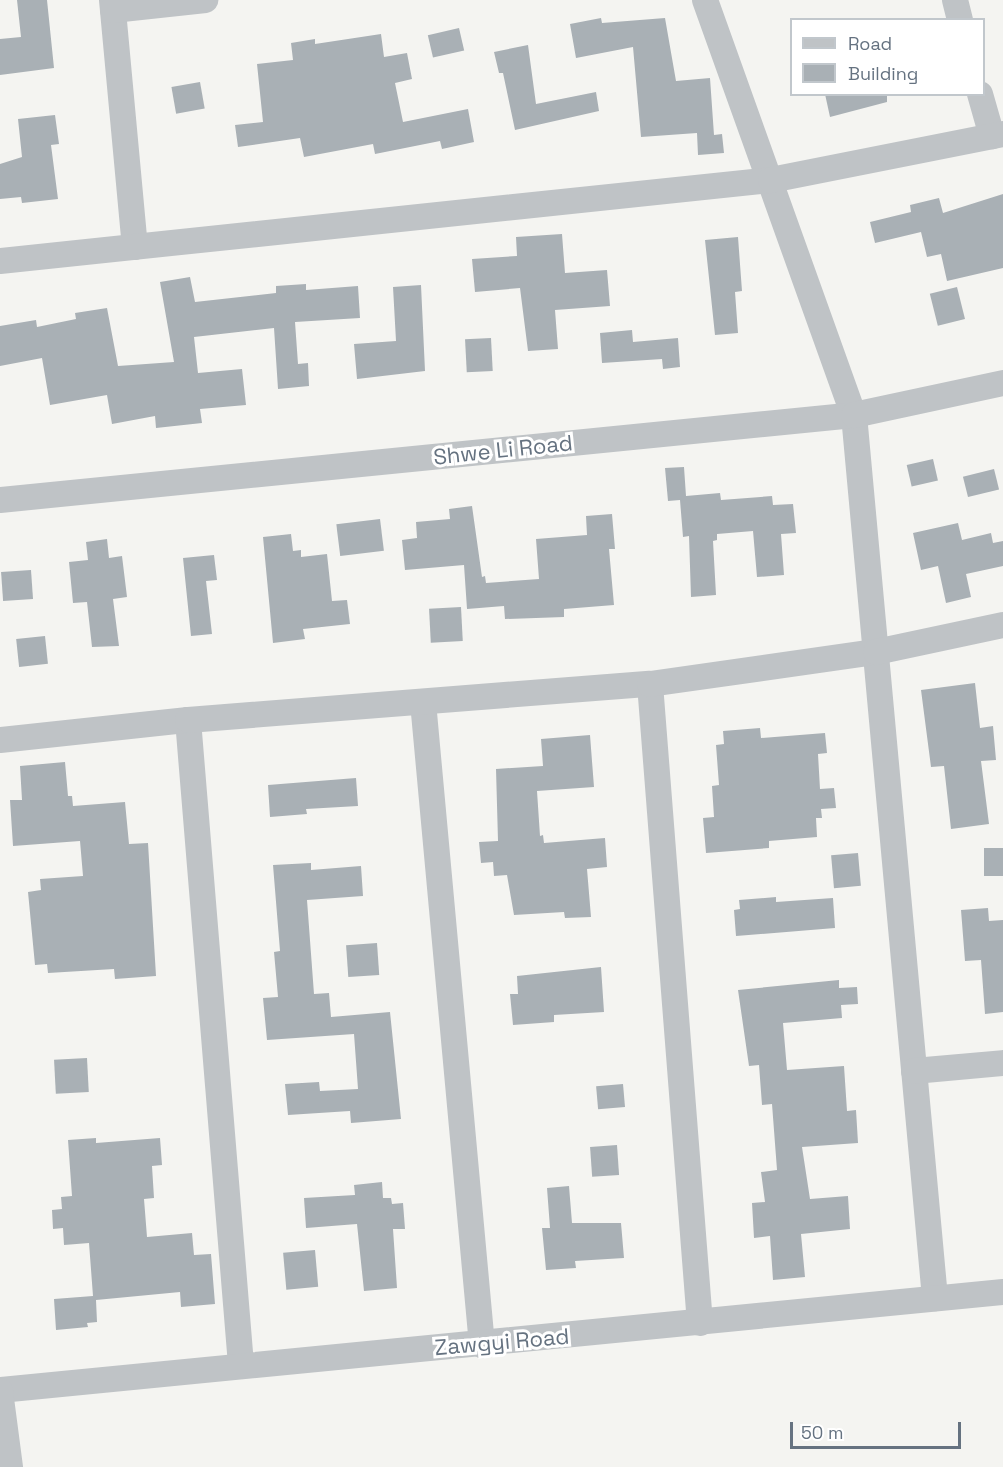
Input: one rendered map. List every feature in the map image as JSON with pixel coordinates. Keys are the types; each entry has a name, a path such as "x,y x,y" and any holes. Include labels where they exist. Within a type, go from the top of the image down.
{"street":[{"path":"135,247 113,5 205,0"},
{"path":"705,0 854,415 935,1298"},
{"path":"955,0 960,18"},
{"path":"0,261 771,180 997,135 982,96"},
{"name":"Shwe Li Road","path":"0,500 854,415 1003,383"},
{"path":"0,740 188,720 650,684 876,652 1003,625"},
{"path":"650,684 700,1323"},
{"path":"423,702 482,1345"},
{"path":"188,720 241,1364"},
{"path":"914,1071 1003,1063"},
{"name":"Zawgyi Road","path":"0,1391 241,1364 482,1345 1003,1292"},
{"path":"0,1391 10,1467"}],"building":[{"path":"17,0 47,0 54,68 0,75 0,39 21,37"},
{"path":"601,18 602,23 665,18 676,81 710,78 714,135 722,134 724,153 698,155 697,133 641,137 633,47 576,58 570,24"},
{"path":"459,28 464,50 433,58 428,35"},
{"path":"381,34 384,57 407,53 412,79 395,83 403,122 468,109 474,142 442,149 440,141 375,154 373,144 304,157 300,138 238,147 235,125 263,122 257,64 293,60 291,43 315,39 315,44"},
{"path":"528,45 536,104 596,92 599,111 515,130 503,73 499,73 494,52"},
{"path":"200,82 205,109 176,114 171,87"},
{"path":"825,96 887,96 887,102 830,117"},
{"path":"55,115 59,144 51,145 58,199 22,203 21,197 0,199 0,164 22,157 18,119"},
{"path":"1003,194 1003,268 947,281 941,254 927,257 921,232 875,243 870,222 911,212 910,205 939,198 943,213"},
{"path":"562,234 565,273 607,270 610,306 555,310 558,349 528,351 520,288 475,292 472,259 517,256 516,237"},
{"path":"738,237 742,291 735,292 738,333 715,335 705,240"},
{"path":"190,277 195,302 276,293 276,286 306,284 306,290 358,286 360,318 295,322 298,364 308,363 309,386 278,389 274,328 194,337 198,373 242,369 246,405 200,409 202,423 156,428 155,416 112,424 107,395 50,405 42,358 0,366 0,326 36,320 37,327 76,319 75,313 107,308 118,366 174,362 160,282"},
{"path":"421,285 425,371 357,379 354,344 396,341 393,287"},
{"path":"957,287 965,319 938,326 930,294"},
{"path":"632,330 633,342 678,338 680,367 663,369 662,359 602,363 600,333"},
{"path":"491,338 493,371 467,372 465,339"},
{"path":"933,459 938,480 912,487 907,465"},
{"path":"684,467 686,496 720,493 721,500 772,496 773,505 793,504 796,533 781,534 784,575 757,577 753,531 717,534 717,540 713,541 716,595 691,597 689,536 683,537 680,500 668,501 665,468"},
{"path":"994,469 999,489 968,497 963,477"},
{"path":"472,506 482,577 485,576 486,583 539,579 536,539 587,535 586,516 612,514 615,549 609,549 614,605 564,609 564,617 505,619 504,606 467,609 464,565 405,570 402,540 417,538 416,522 450,519 449,509"},
{"path":"380,519 384,551 340,556 336,524"},
{"path":"958,523 962,540 991,533 993,543 1003,541 1003,566 966,574 971,597 946,603 938,566 921,570 913,533"},
{"path":"291,534 293,551 301,550 301,557 327,554 332,601 347,600 350,624 303,629 305,639 273,643 263,537"},
{"path":"107,539 109,558 122,556 127,597 113,599 119,646 92,647 87,602 73,603 69,562 88,560 86,542"},
{"path":"214,555 217,580 206,581 212,634 191,636 183,558"},
{"path":"31,570 33,599 3,601 1,572"},
{"path":"461,607 463,641 431,643 429,609"},
{"path":"45,636 48,664 19,667 16,639"},
{"path":"975,683 980,728 993,726 996,760 981,761 989,824 951,829 944,766 931,767 921,690"},
{"path":"760,728 761,738 825,733 827,753 818,754 820,789 834,788 836,808 821,809 822,818 816,818 817,837 769,841 769,848 706,853 703,818 714,817 712,786 719,785 716,745 724,744 723,731"},
{"path":"590,735 594,787 537,791 540,836 543,835 544,843 605,838 607,867 587,869 591,917 565,918 564,912 514,915 507,875 494,876 493,862 481,863 479,842 498,841 496,769 543,766 541,739"},
{"path":"65,762 68,796 72,796 73,806 125,802 129,844 148,843 156,976 115,979 114,969 48,973 47,964 35,965 28,892 41,890 40,879 83,876 80,841 13,846 10,800 22,800 20,766"},
{"path":"356,778 358,806 306,809 307,814 270,817 268,785"},
{"path":"984,848 1003,848 1003,876 984,876"},
{"path":"858,853 861,886 834,888 831,855"},
{"path":"311,863 311,870 361,866 363,896 307,900 314,994 329,993 331,1017 390,1012 401,1119 351,1123 350,1111 288,1115 285,1084 319,1082 320,1091 358,1089 354,1034 267,1040 263,998 278,997 274,952 280,951 273,865"},
{"path":"776,897 776,902 833,898 835,928 736,936 734,910 740,909 739,900"},
{"path":"988,908 989,921 1003,920 1003,1012 985,1014 981,960 965,961 961,910"},
{"path":"377,943 379,975 348,977 346,945"},
{"path":"601,967 604,1012 554,1015 554,1022 513,1025 510,994 518,994 517,976"},
{"path":"839,980 839,988 857,987 858,1004 841,1005 842,1018 783,1023 787,1070 844,1066 847,1111 856,1110 858,1143 802,1147 810,1199 848,1196 850,1229 801,1234 805,1277 773,1280 770,1236 754,1238 752,1203 765,1202 761,1172 777,1170 772,1104 762,1105 759,1065 749,1066 738,990"},
{"path":"87,1058 89,1092 56,1094 54,1060"},
{"path":"623,1084 625,1107 598,1109 596,1086"},
{"path":"96,1138 96,1143 160,1138 162,1165 152,1166 154,1198 144,1199 147,1237 192,1233 194,1255 211,1254 215,1304 181,1307 180,1292 96,1300 97,1322 87,1323 88,1327 56,1330 54,1299 93,1296 89,1243 64,1245 63,1228 53,1229 52,1210 62,1209 61,1197 72,1196 68,1140"},
{"path":"617,1145 619,1175 592,1177 590,1147"},
{"path":"382,1182 383,1198 391,1198 392,1204 403,1203 405,1229 393,1229 397,1288 364,1291 357,1224 306,1228 304,1198 355,1195 354,1185"},
{"path":"569,1186 572,1223 621,1223 624,1258 575,1261 576,1268 546,1270 542,1228 550,1228 547,1188"},
{"path":"315,1250 318,1287 286,1290 283,1253"}]}
